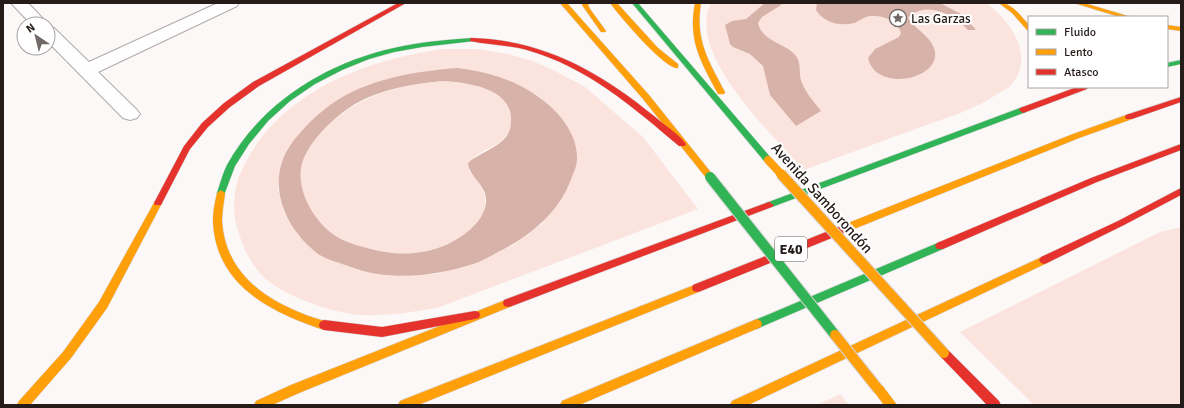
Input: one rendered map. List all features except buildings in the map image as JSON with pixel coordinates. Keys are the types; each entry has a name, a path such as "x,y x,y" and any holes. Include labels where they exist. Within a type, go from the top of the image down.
{"highway":[{"path":"23,405 67,355 103,305 187,148 205,125 227,105 256,84 403,3"},
{"name":"E40","path":"563,3 586,32 637,87 891,405"},
{"path":"587,3 585,5 587,9 602,28 637,87"},
{"path":"613,3 655,50 712,95"},
{"name":"Avenida Samborondón","path":"634,3 768,160 944,353 995,405"},
{"path":"698,3 693,21 696,37 709,68 740,126"},
{"path":"1002,3 1014,12 1028,28"},
{"path":"1077,3 1124,16"},
{"path":"1168,27 1181,28"},
{"path":"475,315 381,332 314,324 283,312 258,297 241,282 224,257 218,236 217,212 221,189 230,166 245,141 262,121 286,100 312,83 342,67 372,56 403,48 458,40 478,40 524,47 550,54 574,64 614,87 682,144"},
{"path":"1168,65 1181,62"},
{"path":"260,405 295,389 475,315 1081,88"},
{"path":"980,126 1029,98"},
{"name":"E40","path":"404,405 1069,139 1181,99"},
{"path":"566,405 1094,180 1181,147"},
{"path":"736,405 1121,223 1181,191"},
{"path":"1121,223 1158,213"}],"street":[{"path":"19,3 32,16"},
{"path":"87,70 231,3"},
{"path":"56,40 130,114"}],"shaded area":[{"path":"711,3 986,3 1004,19 1011,29 1021,52 1021,63 1018,74 1011,85 970,109 804,170 757,119 740,98 726,77 714,55 707,34 707,14"},
{"path":"765,3 782,3 762,17 758,23 760,29 769,38 796,56 799,62 801,80 804,87 821,111 796,126 770,95 763,66 750,54 733,47 730,44 725,25 732,21 746,19"},
{"path":"817,3 940,3 963,15 976,30 968,30 955,19 939,11 923,10 915,13 908,18 914,26 932,43 935,59 929,68 920,74 908,78 895,79 883,76 874,69 868,58 875,49 899,37 901,33 897,25 885,18 876,16 867,17 849,24 838,24 823,18 819,14 816,10"},
{"path":"443,49 477,49 507,54 533,61 585,87 643,137 698,209 437,308 391,314 351,314 312,304 286,292 262,276 250,260 242,243 237,229 234,213 236,188 241,172 256,144 276,121 299,101 326,85 354,72 413,54","holes":["434,70 541,98 543,223 513,245 478,262 436,274 394,276 358,270 299,236 284,212 278,189 280,170 288,149 302,131 356,90 383,81"]},
{"path":"458,68 496,76 530,91 551,107 570,130 577,152 577,161 568,187 553,211 522,238 487,258 461,268 430,274 414,276 382,275 366,272 330,260 318,254 297,233 289,220 279,192 279,178 282,163 288,149 297,136 319,114 339,99 352,92 396,77 427,71","holes":["442,81 473,85 494,93 502,99 508,107 511,117 511,125 506,137 497,145 477,156 468,163 469,168 484,191 486,197 484,210 477,223 459,238 446,245 418,253 390,253 380,251 344,241 334,235 317,219 304,195 302,186 301,168 308,150 315,140 330,123 347,109 375,94 408,86"]},
{"path":"442,81 473,85 494,92 502,98 508,106 511,116 508,134 499,143 478,154 472,162 469,171 478,181 484,193 485,205 484,211 480,218 466,233 449,244 430,250 410,253 389,253 368,249 349,242 324,228 307,204 301,185 300,176 301,167 305,156 315,140 340,116 366,99 395,89"},
{"path":"1181,227 1181,405 1034,405 960,332 1160,232"},
{"path":"840,394 849,405 817,405"}],"traffic: fast":[{"path":"635,3 768,160"},
{"path":"221,193 231,166 246,142 265,119 288,100 313,83 339,69 366,58 393,50 442,42 472,40"},
{"path":"1168,65 1181,62"},
{"path":"769,205 1023,110"},
{"path":"710,177 835,335"},
{"path":"757,324 940,246"}],"traffic: slow":[{"path":"563,3 646,97 710,177"},
{"path":"587,3 585,5 587,9 603,31"},
{"path":"613,3 655,50 675,66"},
{"path":"698,3 696,16 697,39 704,60 721,92"},
{"path":"1002,3 1014,12 1028,28"},
{"path":"1077,3 1124,16"},
{"path":"1168,27 1181,29"},
{"path":"846,228 1076,136 1129,117"},
{"path":"768,160 944,353"},
{"path":"221,193 217,219 220,242 229,263 242,280 259,295 279,308 301,318 324,325"},
{"path":"23,405 67,355 103,305 158,203"},
{"path":"736,405 1044,260"},
{"path":"404,405 697,288"},
{"path":"260,405 295,389 508,303"},
{"path":"566,405 757,324"},
{"path":"835,335 878,389"},
{"path":"878,389 891,405"}],"traffic: jam":[{"path":"158,203 187,148 205,125 227,105 256,84 403,3"},
{"path":"472,40 526,47 552,55 576,66 598,78 620,93 682,144"},
{"path":"1023,110 1081,88"},
{"path":"1129,117 1181,99"},
{"path":"940,246 1094,180 1181,147"},
{"path":"1044,260 1121,223 1181,191"},
{"path":"508,303 769,205"},
{"path":"697,288 846,228"},
{"path":"324,325 382,332 475,315"},
{"path":"944,353 995,405"}],"place":[{"name":"Las Garzas","path":"898,18"}]}
